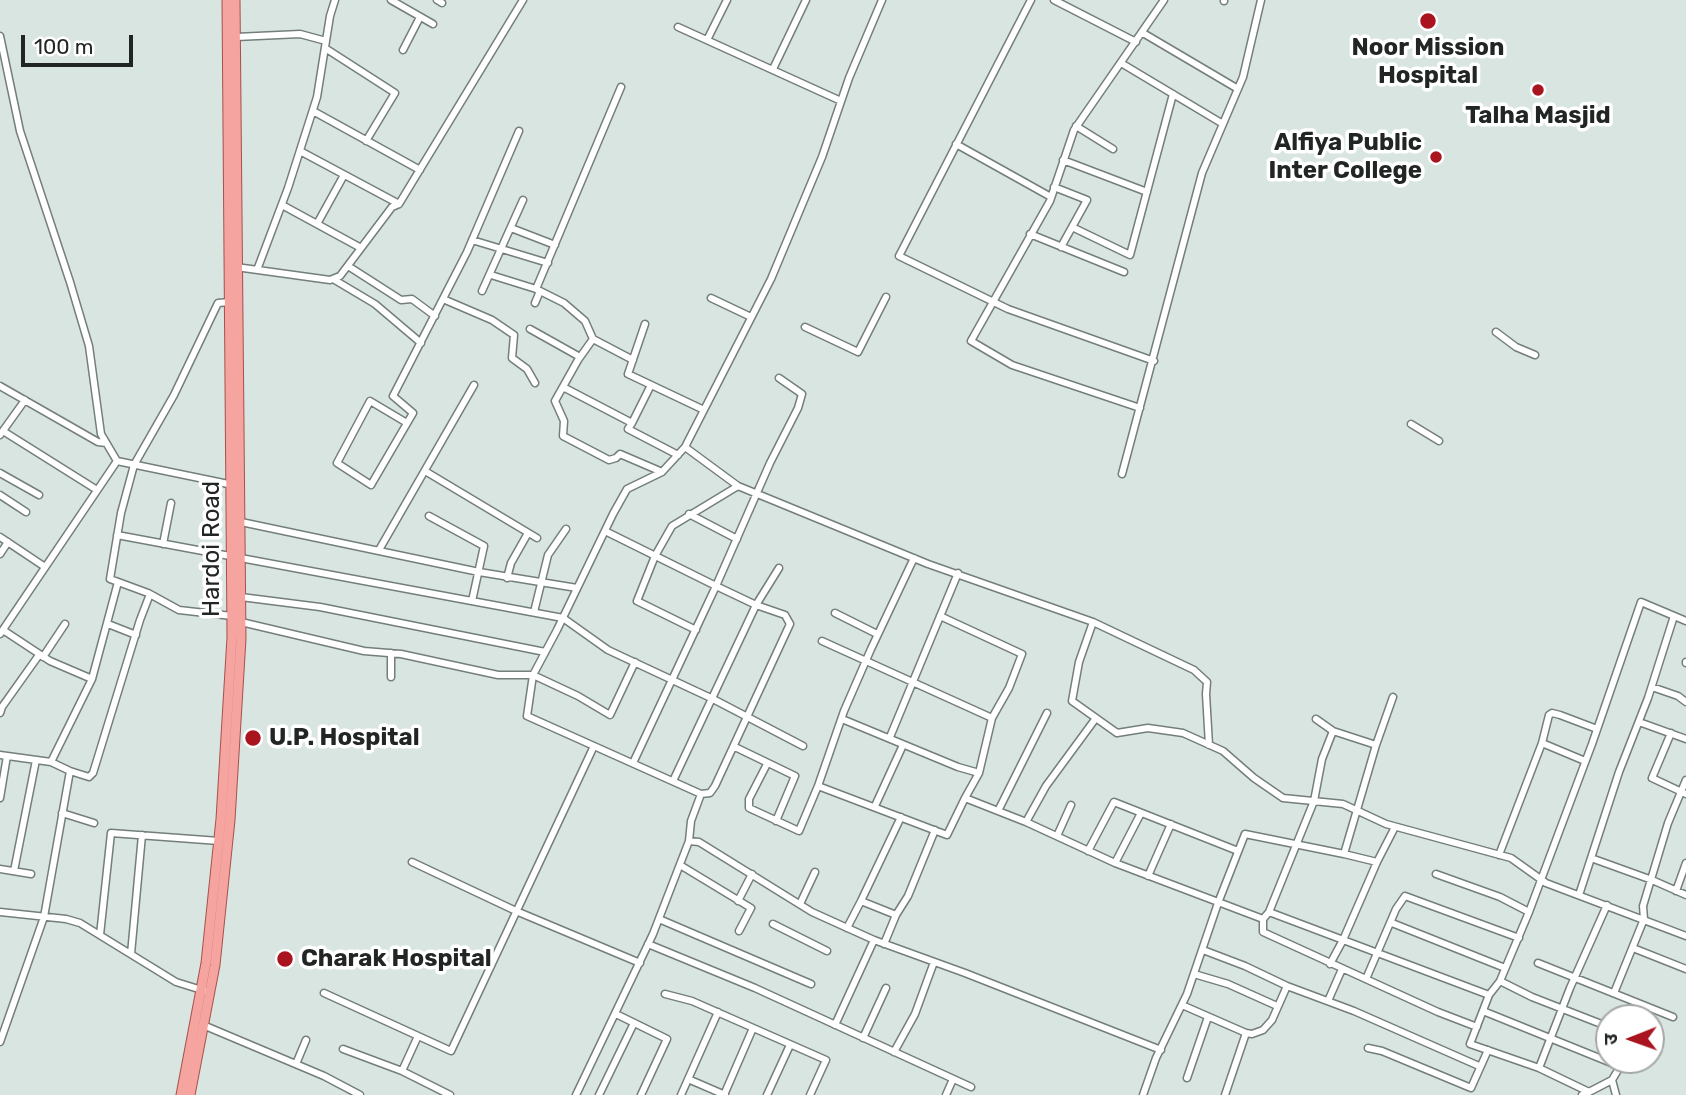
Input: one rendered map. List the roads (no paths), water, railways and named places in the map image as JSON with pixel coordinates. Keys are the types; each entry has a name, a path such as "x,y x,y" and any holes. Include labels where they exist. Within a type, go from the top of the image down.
{"main road":[{"name":"Hardoi Road","path":"181,1095 206,991 215,965 230,820 236,619 236,485 227,0"},
{"name":"Hardoi Road","path":"190,1095 204,1025 206,963 219,841 236,619 241,597 236,557 241,522 236,485 230,302 234,267 235,0"}],"street":[{"path":"257,270 313,111 335,0"},
{"path":"391,0 433,24"},
{"path":"333,279 340,276 392,207 399,204 523,0"},
{"path":"707,40 727,0"},
{"path":"773,69 806,0"},
{"path":"605,531 716,586 785,614 790,624 735,747 710,793 701,794 527,716 533,674 563,618 605,531 627,489 662,472 685,447 781,255 882,0"},
{"path":"1031,0 899,256 993,302 1154,361"},
{"path":"1054,0 1136,42"},
{"path":"1140,408 1013,365 971,341 1051,197 1076,126 1164,0"},
{"path":"1122,474 1202,173 1243,77 1261,0"},
{"path":"403,50 420,17"},
{"path":"678,27 841,100"},
{"path":"1143,33 1238,89"},
{"path":"236,37 300,34 325,44 396,93 366,141"},
{"path":"0,36 20,131 71,282 89,346 101,434 117,461 236,485"},
{"path":"1121,63 1223,124"},
{"path":"535,303 555,245 621,88"},
{"path":"1072,227 1130,254 1173,94"},
{"path":"313,111 420,170"},
{"path":"1076,126 1113,149"},
{"path":"407,423 370,401 337,463 371,485 413,413 393,396 472,240 519,131"},
{"path":"956,144 1051,197"},
{"path":"300,151 399,204"},
{"path":"1063,160 1147,192"},
{"path":"317,224 344,175"},
{"path":"1054,187 1087,200 1061,247"},
{"path":"482,291 523,200"},
{"path":"282,205 361,248"},
{"path":"511,228 555,245"},
{"path":"1030,234 1124,272"},
{"path":"472,240 548,263"},
{"path":"348,265 401,300 412,299 435,316"},
{"path":"234,267 333,279 375,304 421,344"},
{"path":"491,275 538,290 564,303 585,321 593,339 633,360"},
{"path":"805,327 858,352 886,297"},
{"path":"711,298 751,317"},
{"path":"443,299 492,320 514,335 512,358 527,369 535,383"},
{"path":"230,302 218,303 174,395 134,465 117,535 110,579 150,594 179,610 236,619 364,651 391,653 498,675 533,674 610,715 635,663"},
{"path":"645,324 628,374 704,410"},
{"path":"530,329 580,358"},
{"path":"1496,332 1516,347 1535,355"},
{"path":"593,339 555,401 564,421 563,436 609,460 620,454 662,472"},
{"path":"633,763 770,463 798,408 802,394 779,378"},
{"path":"652,385 628,429 678,455"},
{"path":"0,386 98,442 107,443"},
{"path":"379,550 474,386"},
{"path":"563,387 632,422"},
{"path":"25,400 1,433 97,490"},
{"path":"1410,424 1439,441"},
{"path":"685,447 738,485 758,494 914,558 1093,622 1194,670 1207,682 1209,745"},
{"path":"92,679 41,656 1,632 117,461"},
{"path":"425,471 537,538"},
{"path":"0,473 39,495"},
{"path":"696,630 637,601 655,556 672,526 738,485"},
{"path":"0,495 26,512"},
{"path":"163,544 171,503"},
{"path":"689,514 737,539"},
{"path":"429,516 484,547 472,601"},
{"path":"241,522 508,578 577,588"},
{"path":"534,612 548,555 566,529"},
{"path":"508,578 511,563 528,533"},
{"path":"117,535 563,618 608,650 713,699 803,746"},
{"path":"0,537 45,567"},
{"path":"0,554 8,542"},
{"path":"767,764 749,799 749,808 799,831 877,634 914,558"},
{"path":"673,781 757,604 779,568"},
{"path":"890,737 958,573"},
{"path":"51,762 92,679 118,582"},
{"path":"0,798 4,756 51,762 89,777 93,773 150,594"},
{"path":"241,597 320,607 545,652"},
{"path":"1615,1074 1612,1080 1586,1093 1539,1069 1470,1044 1489,995 1500,981 1519,938 1641,602 1686,621"},
{"path":"835,613 877,634"},
{"path":"818,786 947,835 979,773 992,718 1009,688 1021,654 940,616"},
{"path":"1579,895 1674,616"},
{"path":"1093,622 1079,662 1072,701 1117,733 1148,728 1182,733 1223,751 1254,778 1283,798 1343,804 1395,827 1510,858 1541,879 1686,936"},
{"path":"0,713 65,624"},
{"path":"108,624 135,635"},
{"path":"822,641 992,718"},
{"path":"391,653 391,677"},
{"path":"1652,687 1678,696 1686,702"},
{"path":"1344,853 1393,696"},
{"path":"998,811 1048,713"},
{"path":"1499,855 1542,743 1546,721 1552,713 1597,729"},
{"path":"1026,822 1046,786 1096,718"},
{"path":"842,719 958,767 979,773"},
{"path":"1316,719 1333,731 1376,745"},
{"path":"1639,722 1686,739"},
{"path":"1333,731 1322,759 1314,801 1269,912 1263,919 1263,932 1329,964 1477,1027"},
{"path":"1671,733 1652,778 1684,792"},
{"path":"1542,743 1585,761"},
{"path":"875,806 903,745"},
{"path":"324,993 451,1051 594,746"},
{"path":"735,747 794,776 776,821"},
{"path":"14,872 36,760"},
{"path":"0,1042 44,917 70,771"},
{"path":"1614,993 1644,919 1643,906 1668,823 1684,792 1686,780"},
{"path":"576,1095 659,919 689,841 691,821 701,794"},
{"path":"965,797 1115,863 1263,919"},
{"path":"1088,851 1114,802 1238,851"},
{"path":"1057,836 1071,805"},
{"path":"62,813 94,823"},
{"path":"1115,863 1141,813"},
{"path":"847,928 901,817"},
{"path":"1148,876 1171,824"},
{"path":"1329,964 1343,940 1395,827"},
{"path":"884,944 896,915 908,896 935,830"},
{"path":"100,935 111,833 219,841"},
{"path":"1143,1095 1160,1050 1182,1005 1245,834 1377,862"},
{"path":"131,954 142,835"},
{"path":"689,841 699,842 800,904 874,940 1160,1050"},
{"path":"1591,858 1686,895"},
{"path":"412,862 516,911 640,963"},
{"path":"1676,891 1686,863"},
{"path":"680,865 751,908 739,931"},
{"path":"0,869 32,874"},
{"path":"800,904 815,872"},
{"path":"738,901 752,874"},
{"path":"1436,874 1500,897 1529,912"},
{"path":"1366,979 1396,909 1405,895 1519,938"},
{"path":"862,901 896,915"},
{"path":"1539,1069 1574,977 1607,905"},
{"path":"0,912 80,923 176,982 206,991"},
{"path":"1269,912 1489,995"},
{"path":"659,919 811,984"},
{"path":"1392,923 1506,968"},
{"path":"774,924 827,951"},
{"path":"835,1025 874,940"},
{"path":"648,944 755,988 971,1087"},
{"path":"1633,948 1686,969"},
{"path":"1203,950 1479,1066"},
{"path":"894,1052 915,1014 934,962"},
{"path":"1538,963 1672,1017"},
{"path":"1328,1001 1342,969"},
{"path":"1194,974 1228,984 1277,1006"},
{"path":"1500,981 1595,1022"},
{"path":"1182,1005 1246,1033 1263,1031 1272,1020 1287,986"},
{"path":"863,1038 886,988"},
{"path":"665,994 718,1012 826,1060 810,1095"},
{"path":"1483,1011 1595,1054"},
{"path":"681,1095 718,1012"},
{"path":"616,1014 667,1039 641,1095"},
{"path":"1187,1078 1208,1017"},
{"path":"599,1095 634,1023"},
{"path":"204,1025 360,1095"},
{"path":"688,1079 725,1095 753,1028"},
{"path":"1225,1095 1246,1033"},
{"path":"402,1071 418,1037"},
{"path":"296,1064 306,1040"},
{"path":"767,1095 790,1045"},
{"path":"1368,1048 1382,1051 1471,1088 1488,1050"},
{"path":"343,1049 402,1071 450,1095"},
{"path":"946,1095 953,1079"},
{"path":"1612,1080 1616,1095"}],"place":[{"name":"Noor Mission Hospital","path":"1428,21"},
{"name":"Talha Masjid","path":"1538,90"},
{"name":"Alfiya Public Inter College","path":"1436,157"},
{"name":"U.P. Hospital","path":"253,738"},
{"name":"Charak Hospital","path":"285,959"}]}
